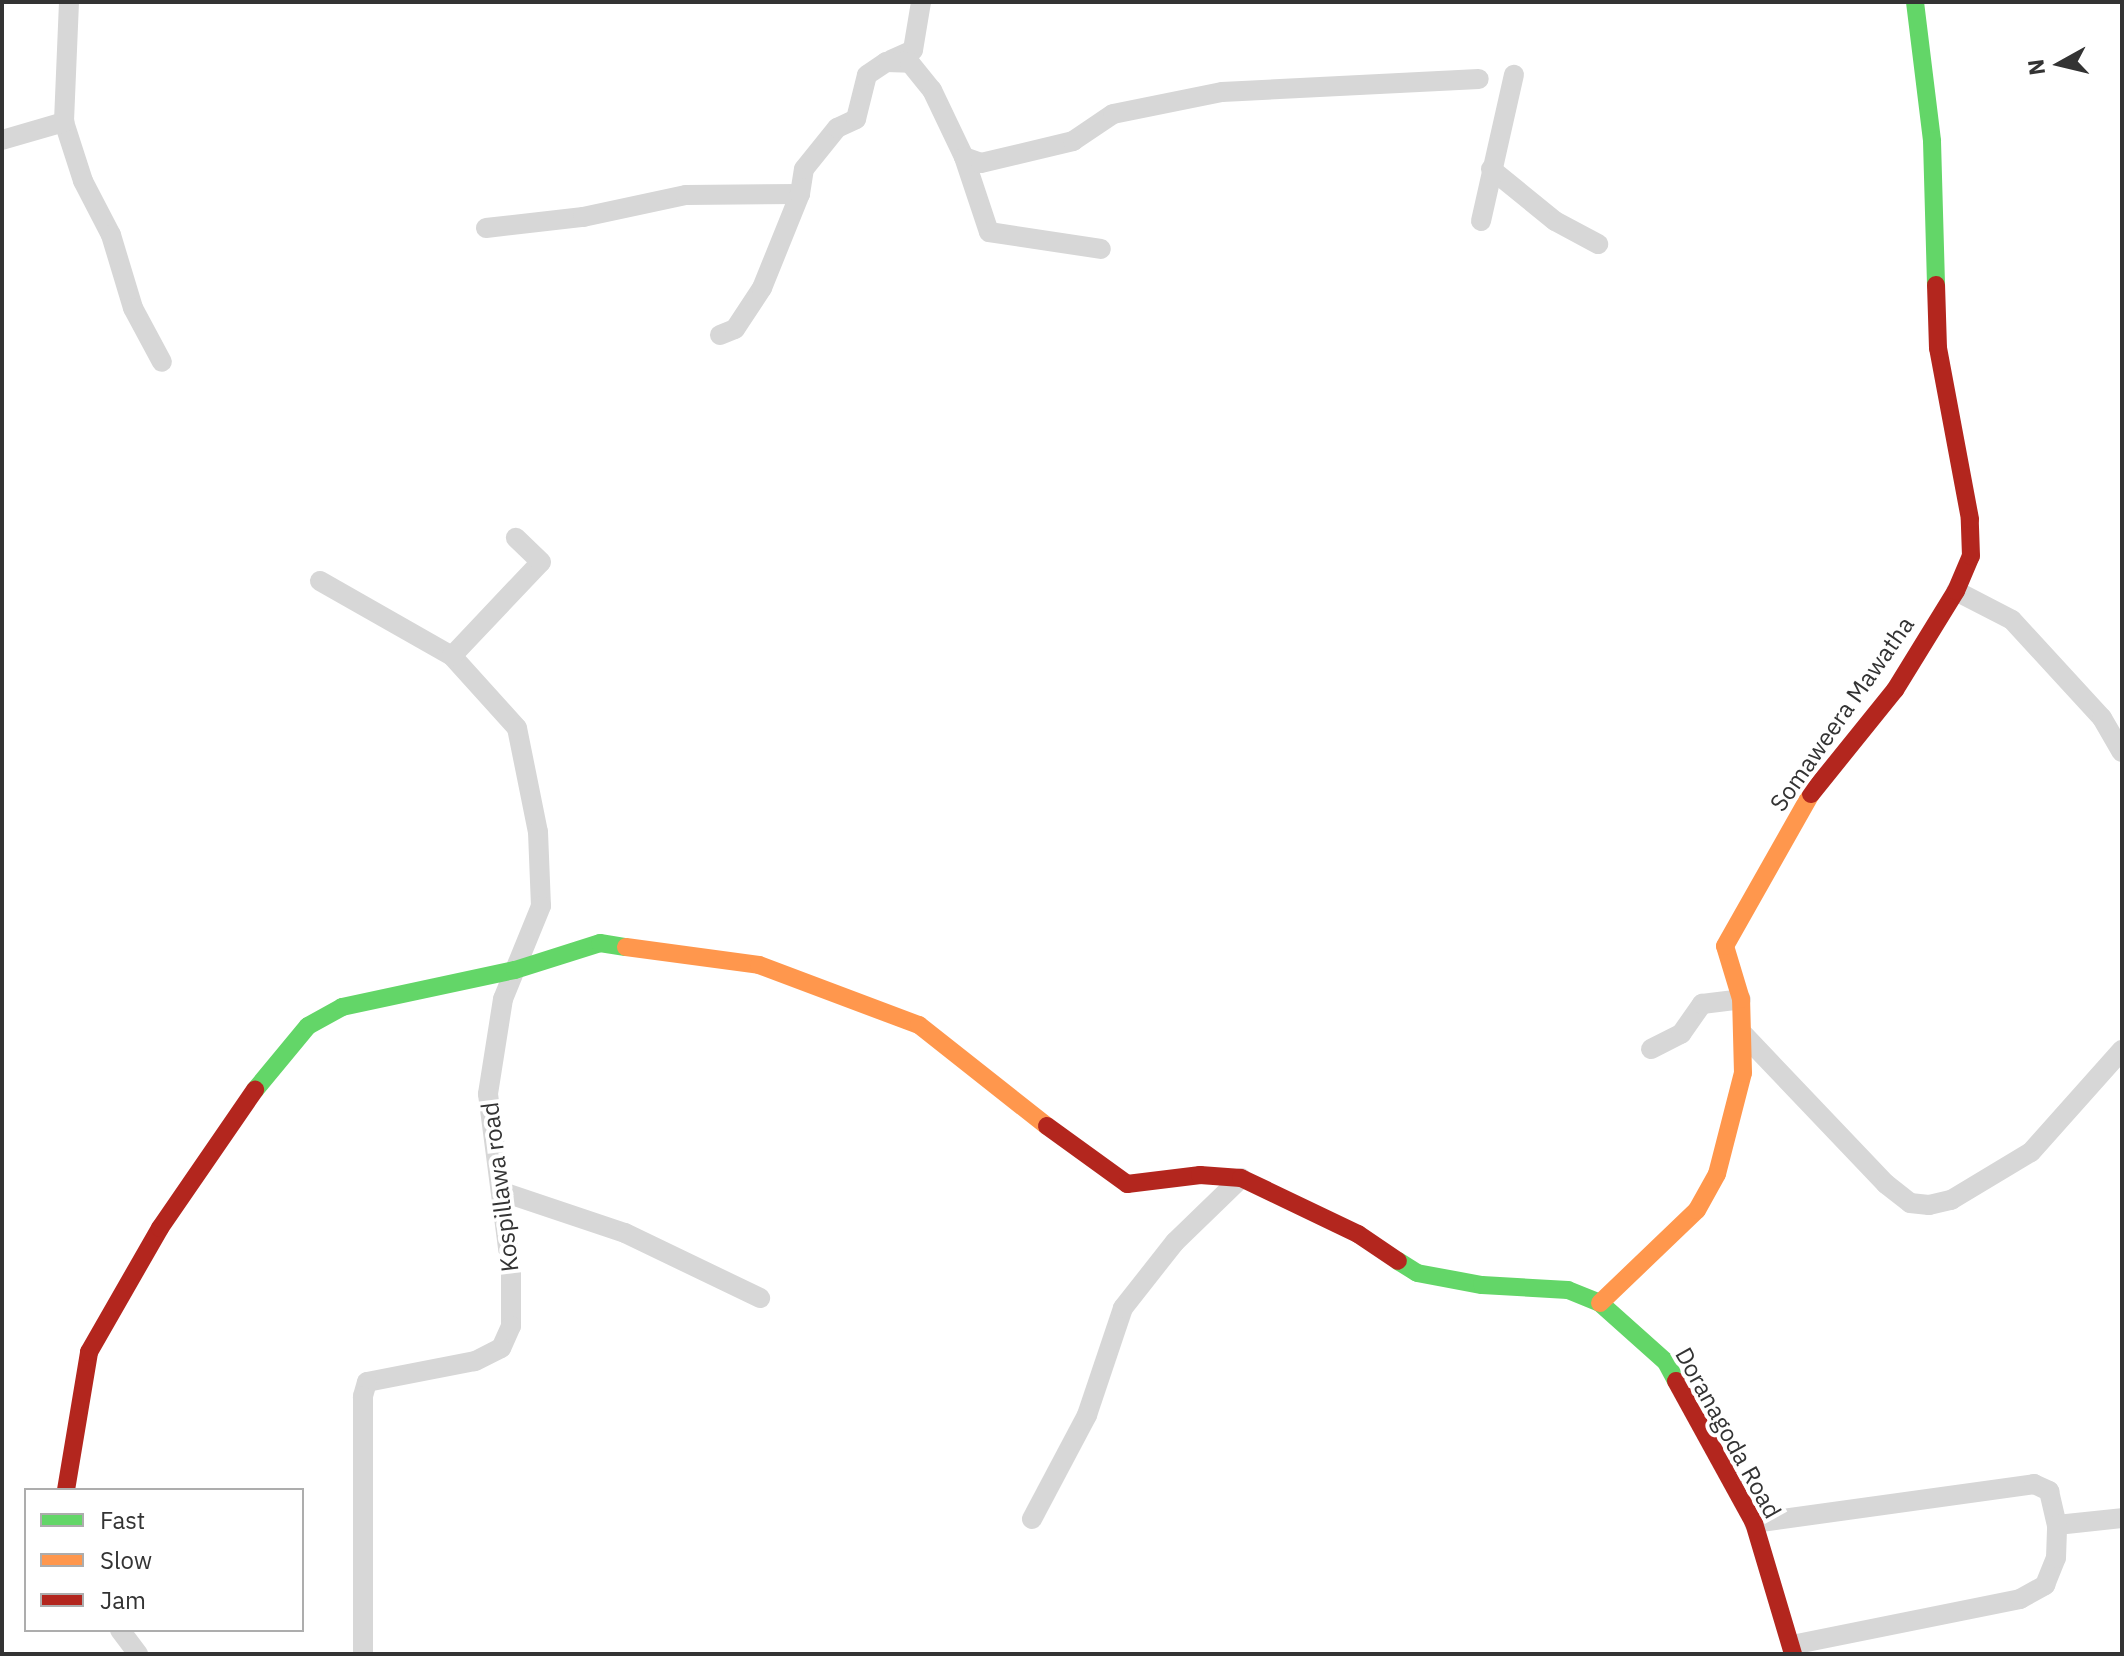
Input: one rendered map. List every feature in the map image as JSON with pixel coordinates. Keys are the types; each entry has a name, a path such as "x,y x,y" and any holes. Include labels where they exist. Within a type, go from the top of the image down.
{"street":[{"path":"69,2 64,122 83,181 111,235 133,308 162,362"},
{"path":"720,335 735,329 762,288 800,194 804,169 837,128 856,119 867,75 913,50 921,2"},
{"name":"Somaweera Mawatha","path":"1600,1303 1697,1210 1710,1186 1743,1073 1741,999 1725,946 1809,797 1895,690 1956,591 1971,556 1970,519 1938,348 1932,141 1915,2"},
{"path":"886,62 910,63 932,90 964,157 989,232 1101,249"},
{"path":"1481,221 1514,75"},
{"path":"964,157 981,163 1073,141 1113,114 1222,92 1479,79"},
{"path":"2,140 64,122"},
{"path":"1491,169 1555,221 1598,244"},
{"path":"486,228 583,217 686,195 800,194"},
{"path":"452,656 541,562 516,538"},
{"name":"Kospillawa road","path":"320,581 452,656 517,728 538,832 541,906 498,1021 488,1094 511,1271 511,1326 501,1348 475,1361 367,1382 363,1396 363,1654"},
{"path":"1956,591 2012,620 2102,718 2122,752"},
{"path":"66,1488 89,1352 160,1228 250,1097 308,1026 342,1007 515,970 600,943 759,965 919,1025 969,1069 1127,1184 1200,1175 1241,1178 1358,1234 1417,1273 1482,1285 1568,1290 1600,1303"},
{"path":"1651,1049 1681,1034 1702,1004 1741,999"},
{"path":"1744,1035 1886,1184 1910,1203 1929,1205 1951,1200 2031,1152 2122,1050"},
{"path":"1032,1519 1087,1415 1123,1308 1175,1242 1241,1178"},
{"path":"503,1192 625,1233 760,1298"},
{"name":"Doranagoda Road","path":"1600,1303 1666,1362 1754,1523 1792,1649"},
{"path":"1754,1523 2034,1484 2049,1491 2057,1525 2056,1558 2045,1585 2020,1599 1792,1649"},
{"path":"2057,1525 2122,1518"},
{"path":"122,1632 138,1654"}],"traffic: fast":[{"path":"1915,2 1932,141 1936,285"},
{"path":"255,1090 308,1026 342,1007 515,970 600,943 626,947"},
{"path":"1398,1261 1417,1273 1482,1285 1568,1290 1600,1303 1666,1362 1676,1381"}],"traffic: slow":[{"path":"1600,1303 1697,1210 1717,1174 1743,1073 1741,999 1725,946 1811,794"},
{"path":"626,947 759,965 919,1025 1047,1126"}],"traffic: jam":[{"path":"1811,794 1895,690 1956,591 1971,556 1970,519 1938,348 1936,285"},
{"path":"66,1488 89,1352 160,1228 255,1090"},
{"path":"1047,1126 1127,1184 1200,1175 1241,1178 1358,1234 1398,1261"},
{"path":"1676,1381 1754,1523 1793,1654"}]}
